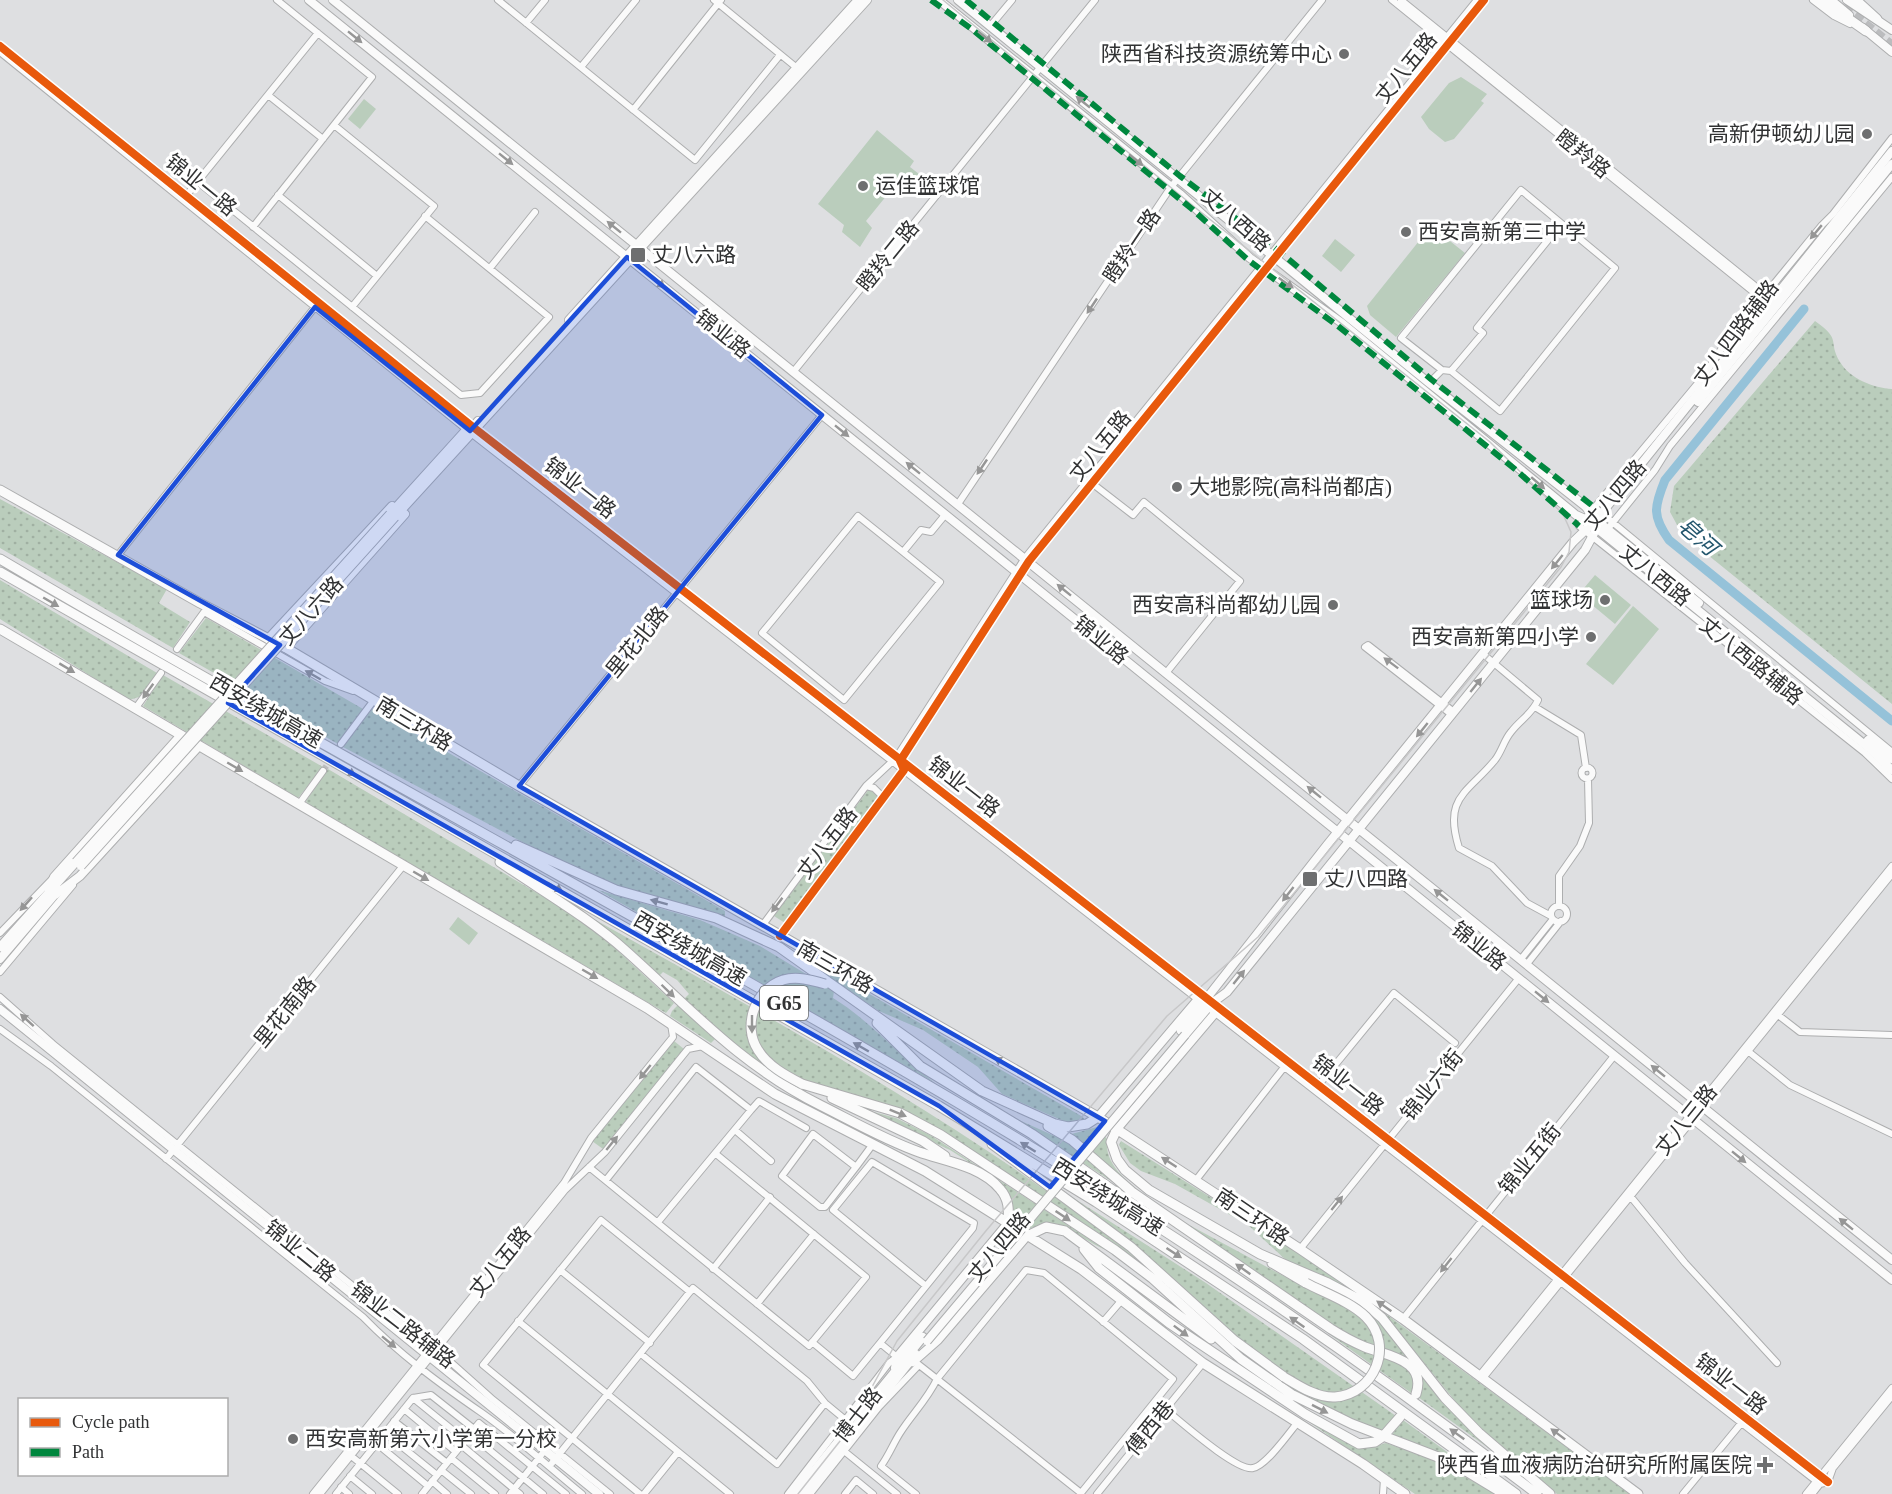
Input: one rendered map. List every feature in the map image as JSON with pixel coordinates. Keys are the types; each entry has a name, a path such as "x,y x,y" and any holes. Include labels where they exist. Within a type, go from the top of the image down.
{"highway":[{"path":"1822,0 1866,32"},
{"path":"1856,0 1877,19"},
{"name":"南三环路","path":"0,490 200,603 286,648 519,786 1098,1117 1300,1249 1402,1319 1638,1494"},
{"name":"西安绕城高速","path":"0,559 963,1106 1241,1282 1401,1394 1537,1494"},
{"name":"西安绕城高速","path":"0,572 471,842 553,886 939,1106 1096,1202 1303,1339 1516,1494"},
{"path":"0,628 671,1023 775,1094 925,1171 1081,1269 1203,1363 1298,1422 1384,1479 1402,1494"},
{"path":"477,829 616,890 716,918 779,947 982,1091 1072,1140 1132,1192 1331,1329 1359,1345 1409,1364 1417,1375 1416,1394"},
{"path":"471,842 625,950 702,1024 746,1060 923,1141 954,1162 987,1178 1002,1191 1007,1199 1008,1223"},
{"path":"1241,1282 1100,1179 920,1066 883,1028 828,983 805,979 783,980 759,999 751,1017 753,1037 761,1054 776,1069 803,1088 876,1104 900,1113 941,1135 1115,1250 1152,1278 1241,1359 1294,1396"},
{"path":"839,993 862,1006"},
{"path":"982,1091 1055,1124 1068,1127 1087,1124 1098,1117"},
{"path":"939,1106 1131,1247 1235,1341 1284,1377 1321,1395 1334,1397 1359,1389 1371,1378 1378,1366 1378,1340 1367,1318 1277,1268 1260,1254"},
{"path":"1117,1129 1111,1142 1117,1159 1125,1170 1149,1190 1260,1254 1328,1282 1362,1301 1382,1318 1445,1398 1507,1459 1550,1494"},
{"path":"1027,1236 1046,1227 1056,1228 1075,1238 1229,1354 1294,1396 1352,1424 1451,1462 1504,1494"},
{"path":"1075,1238 1099,1268 1195,1342 1295,1408 1359,1444 1375,1442 1384,1436 1400,1417"}],"main road":[{"name":"锦业路","path":"309,0 1892,1280"},
{"name":"锦业路","path":"333,0 1892,1260"},
{"name":"丈八六路","path":"392,516 420,492 472,430 629,259 858,0"},
{"name":"丈八六路","path":"638,247 867,0"},
{"name":"丈八西路","path":"939,0 1171,188 1264,268 1342,323 1576,515 1596,524 1892,759"},
{"name":"丈八西路","path":"958,0 1429,383 1585,506 1596,524 1862,742 1892,770"},
{"path":"1831,0 1892,52"},
{"path":"1847,0 1892,30"},
{"name":"丈八四路","path":"925,1339 1208,1004 1349,820 1573,542 1596,524 1773,304 1892,151"},
{"name":"丈八四路","path":"1773,304 1892,164"},
{"name":"丈八六路","path":"0,947 52,892 79,868 392,516 421,478 472,430"},
{"path":"268,639 388,510 421,478"},
{"path":"286,648 398,522 420,492"},
{"name":"丈八四路","path":"1208,1004 1227,992 1360,829 1585,550 1596,524"},
{"path":"52,892 54,877 181,735"},
{"path":"79,868 199,746"},
{"name":"丈八六路","path":"0,959 52,892"},
{"path":"1098,1117 1208,1004"},
{"path":"1117,1129 1208,1004"},
{"name":"锦业二路","path":"0,1009 172,1152"},
{"name":"锦业二路","path":"0,1017 599,1494"},
{"path":"1008,1223 897,1357 897,1370 917,1363 1027,1236"},
{"name":"博士路","path":"795,1494 848,1422 925,1339"},
{"name":"锦业二路","path":"426,1357 540,1457 556,1458 590,1494"},
{"name":"博士路","path":"804,1494 897,1370"}],"street":[{"path":"253,227 372,77 277,0"},
{"path":"498,0 696,160 780,55"},
{"path":"526,23 545,0"},
{"path":"581,67 636,0"},
{"path":"992,24 1012,0"},
{"name":"瞪羚二路","path":"794,371 1095,0"},
{"name":"瞪羚一路","path":"958,504 1171,188 1322,0"},
{"name":"瞪羚路","path":"1392,0 1448,41"},
{"name":"瞪羚路","path":"1401,0 1448,41 1773,304"},
{"name":"丈八五路","path":"1448,41 1477,0"},
{"name":"丈八五路","path":"762,926 866,786 896,759 1027,560 1448,41 1484,0"},
{"path":"1813,0 1834,16 1866,32"},
{"path":"1861,0 1877,19"},
{"path":"633,110 718,1 797,68"},
{"path":"186,196 318,33"},
{"name":"锦业一路","path":"0,46 472,430"},
{"name":"锦业一路","path":"0,52 315,307 896,759 1285,1066 1317,1087"},
{"path":"268,95 323,139"},
{"path":"334,125 434,206 352,307"},
{"name":"丈八四路辅路","path":"1596,524 1724,345 1833,214 1892,138"},
{"name":"丈八四路辅路","path":"1596,524 1655,470 1670,446 1892,177"},
{"path":"198,182 461,396 480,393 549,317 425,216"},
{"path":"1521,190 1615,268 1500,411 1451,372 1442,370 1401,338 1521,190"},
{"path":"278,195 377,276"},
{"path":"490,268 535,212"},
{"path":"1451,372 1483,333 1477,328 1562,224"},
{"name":"丈八五路","path":"1027,560 1093,484 1264,268"},
{"path":"118,555 315,307"},
{"path":"1429,383 1442,370"},
{"name":"里花北路","path":"519,786 822,415"},
{"path":"1093,484 1132,515 1144,502 1240,581 1166,673"},
{"path":"903,552 921,530 931,531 945,515"},
{"path":"858,516 903,552 940,582 844,700 762,633 858,516"},
{"name":"丈八西路辅路","path":"1596,524 1674,575 1892,752"},
{"name":"丈八西路辅路","path":"1596,524 1664,591 1865,753 1892,779"},
{"path":"177,649 204,612 325,681 370,698 341,744"},
{"path":"1443,704 1365,647 1368,645 1443,704 1453,713"},
{"path":"1483,654 1538,700 1535,707 1511,732 1493,762 1461,795 1453,826 1460,848 1492,866 1527,903 1561,921"},
{"path":"135,709 161,673"},
{"path":"1535,707 1581,735 1586,768 1581,774 1588,778 1588,823 1580,846 1560,876 1559,906"},
{"path":"896,759 904,770"},
{"name":"丈八五路","path":"780,936 904,770"},
{"name":"锦业一路","path":"904,770 1317,1087 1821,1481"},
{"path":"299,804 323,771"},
{"path":"866,786 874,788 883,797"},
{"name":"里花南路","path":"172,1152 404,866"},
{"name":"丈八三路","path":"1482,1377 1892,866"},
{"path":"0,972 79,868"},
{"name":"丈八三路","path":"1701,1106 1749,1052 1892,874"},
{"path":"0,933 54,877"},
{"path":"1524,962 1552,918 1552,911 1559,906"},
{"path":"1524,962 1566,918 1566,912 1559,906"},
{"name":"锦业六街","path":"1300,1249 1519,978"},
{"path":"1317,1087 1394,993 1455,1043"},
{"name":"锦业二路辅路","path":"0,997 172,1152 363,1317 426,1357"},
{"path":"1778,1015 1800,1032 1892,1035"},
{"name":"丈八五路","path":"320,1494 564,1183 591,1138 673,1037 671,1023"},
{"name":"锦业二路辅路","path":"0,1029 172,1152"},
{"name":"丈八五路","path":"313,1494 564,1190 605,1152 688,1048 704,1046"},
{"path":"1749,1052 1790,1085 1892,1134"},
{"name":"锦业五街","path":"1402,1319 1614,1056"},
{"path":"1196,1180 1285,1066"},
{"path":"606,1180 696,1067 752,1110"},
{"path":"658,1222 759,1101 806,1128"},
{"name":"丈八三路","path":"1562,1278 1630,1197 1691,1118"},
{"path":"735,1130 771,1161"},
{"path":"856,1167 813,1134 782,1176 820,1207 825,1207 856,1167 873,1144"},
{"path":"589,1167 809,1346 866,1277 716,1154"},
{"path":"812,1342 853,1376 880,1343 973,1228 974,1223 872,1162 833,1210 926,1286"},
{"path":"713,1269 770,1197"},
{"path":"1630,1197 1686,1263 1777,1363"},
{"path":"678,1452 642,1494 483,1365 601,1220 690,1292"},
{"path":"757,1304 814,1234"},
{"path":"560,1270 650,1343"},
{"path":"810,1494 917,1363 937,1379 1081,1494 1173,1379 1044,1273 1026,1270 937,1379 928,1398 899,1434 890,1454 881,1466 916,1494"},
{"path":"610,1494 556,1458 693,1288 807,1381 825,1403 848,1422"},
{"path":"1103,1322 1121,1301"},
{"path":"519,1321 730,1494"},
{"path":"788,1494 848,1422 889,1363 897,1357 880,1343"},
{"path":"641,1354 777,1464 825,1403"},
{"name":"傅西巷","path":"1097,1494 1203,1363"},
{"path":"1812,1494 1892,1388"},
{"path":"336,1494 413,1398 431,1395 543,1494"},
{"path":"1806,1494 1833,1468 1892,1396"},
{"path":"413,1398 512,1492 520,1494"},
{"path":"404,1409 456,1452"},
{"path":"1165,1410 1232,1461 1248,1468 1254,1468 1265,1461 1298,1422"},
{"path":"1683,1494 1744,1420"},
{"path":"394,1421 495,1494"},
{"path":"423,1494 479,1423 566,1494"},
{"path":"385,1432 471,1494"},
{"path":"376,1443 447,1494"},
{"path":"844,1451 897,1494"},
{"path":"350,1455 398,1494"},
{"path":"512,1492 540,1457 582,1494"},
{"path":"350,1476 372,1494"},
{"path":"1383,1494 1384,1479"},
{"path":"844,1494 856,1480 873,1494"},
{"path":"341,1487 350,1494"}],"highlighted area":[{"path":"627,257 822,415 519,786 1105,1121 1050,1187 939,1106 228,703 280,645 118,555 315,307 470,431"}],"green space":[{"path":"1461,77 1487,94 1481,101 1484,103 1454,139 1445,142 1429,129 1421,117 1449,83"},
{"path":"364,99 376,109 360,129 348,119"},
{"name":"运佳篮球馆","path":"877,130 914,161 910,167 919,174 903,189 896,184 866,221 872,228 860,247 842,232 844,225 818,204"},
{"path":"1431,226 1465,253 1396,337 1370,315 1367,306"},
{"path":"1335,239 1355,255 1341,272 1322,256"},
{"path":"1815,321 1832,337 1836,355 1844,368 1856,378 1878,387 1892,389 1892,704 1682,534 1670,512 1674,486"},
{"path":"0,499 167,589 159,603 190,622 173,648 0,548"},
{"name":"篮球场","path":"1595,575 1631,605 1615,624 1579,594"},
{"path":"0,580 157,673 139,697 129,700 0,619"},
{"path":"1633,606 1659,629 1613,685 1586,664"},
{"path":"206,618 363,709 338,744 179,653"},
{"path":"163,675 323,767 298,798 143,706"},
{"path":"372,709 725,911 725,918 613,886 579,872 343,747"},
{"path":"328,769 566,910 605,939 674,1003 666,1013 308,804 306,801"},
{"path":"869,789 879,797 785,923 774,916"},
{"path":"598,890 700,920 760,946 834,991 833,998 873,1028 935,1083"},
{"path":"458,917 478,933 469,945 449,929"},
{"path":"592,918 884,1085 1025,1176 1094,1225 1160,1277 1108,1239 923,1121 794,1078 790,1085 719,1035 711,1043 670,1016 689,994 677,980 663,972 657,978"},
{"path":"826,969 1083,1117 1085,1121 1068,1123 1002,1094 978,1067 923,1030 879,1011 824,974"},
{"path":"674,1041 684,1049 603,1149 592,1141"},
{"path":"859,1108 896,1118 930,1135 1106,1250 1061,1226 1041,1225 1028,1229 1013,1219 1010,1195 994,1178 950,1150"},
{"path":"1010,1116 1068,1142 1119,1186"},
{"path":"1097,1127 1107,1139 1107,1149 1114,1166 1149,1199 1068,1135"},
{"path":"1121,1141 1288,1246 1348,1288 1361,1298 1408,1359 1341,1332 1178,1219 1304,1287 1312,1273 1287,1261 1248,1225 1175,1184 1141,1171 1130,1163 1119,1145"},
{"path":"1047,1181 1206,1283 1396,1416 1384,1432 1352,1421 1288,1388 1294,1381 1242,1343 1153,1261"},
{"path":"1371,1303 1630,1494 1557,1494 1500,1448 1464,1412 1394,1326"},
{"path":"1329,1334 1403,1363 1414,1374 1414,1395"},
{"path":"1420,1372 1492,1449 1491,1450 1418,1397"},
{"path":"1403,1420 1465,1465 1463,1467 1391,1436"},
{"path":"1309,1422 1357,1446 1369,1448 1386,1443 1436,1461 1496,1494 1415,1494"}],"waterway":[{"name":"皂河","path":"1804,309 1665,480 1657,505 1657,518 1669,540 1892,721"}],"tunnel":[{"path":"1844,7 1892,45"},
{"path":"323,771 341,744"}],"tram line":[{"path":"798,1494 848,1431 897,1341 985,1232 1167,1016 1258,937 1561,567 1569,552 1571,532 1563,514 1490,442 1197,209 943,0"}],"marked path":[{"path":"931,0 973,30 1192,209 1248,260 1338,326 1516,470 1579,526"},
{"path":"966,0 1180,176 1280,252 1432,380 1594,507"}],"cycle path":[{"path":"780,936 904,770 900,761 1029,561 1484,0"},
{"path":"0,46 473,427 1828,1482"}],"place":[{"name":"陕西省科技资源统筹中心","path":"1344,54"},
{"name":"高新伊顿幼儿园","path":"1867,134"},
{"name":"运佳篮球馆","path":"863,186"},
{"name":"西安高新第三中学","path":"1406,232"},
{"name":"丈八六路","path":"638,255"},
{"name":"大地影院(高科尚都店)","path":"1177,487"},
{"name":"篮球场","path":"1605,600"},
{"name":"西安高科尚都幼儿园","path":"1333,605"},
{"name":"西安高新第四小学","path":"1591,637"},
{"name":"丈八四路","path":"1310,879"},
{"name":"西安高新第六小学第一分校","path":"293,1439"},
{"name":"陕西省血液病防治研究所附属医院","path":"1765,1465"}]}
